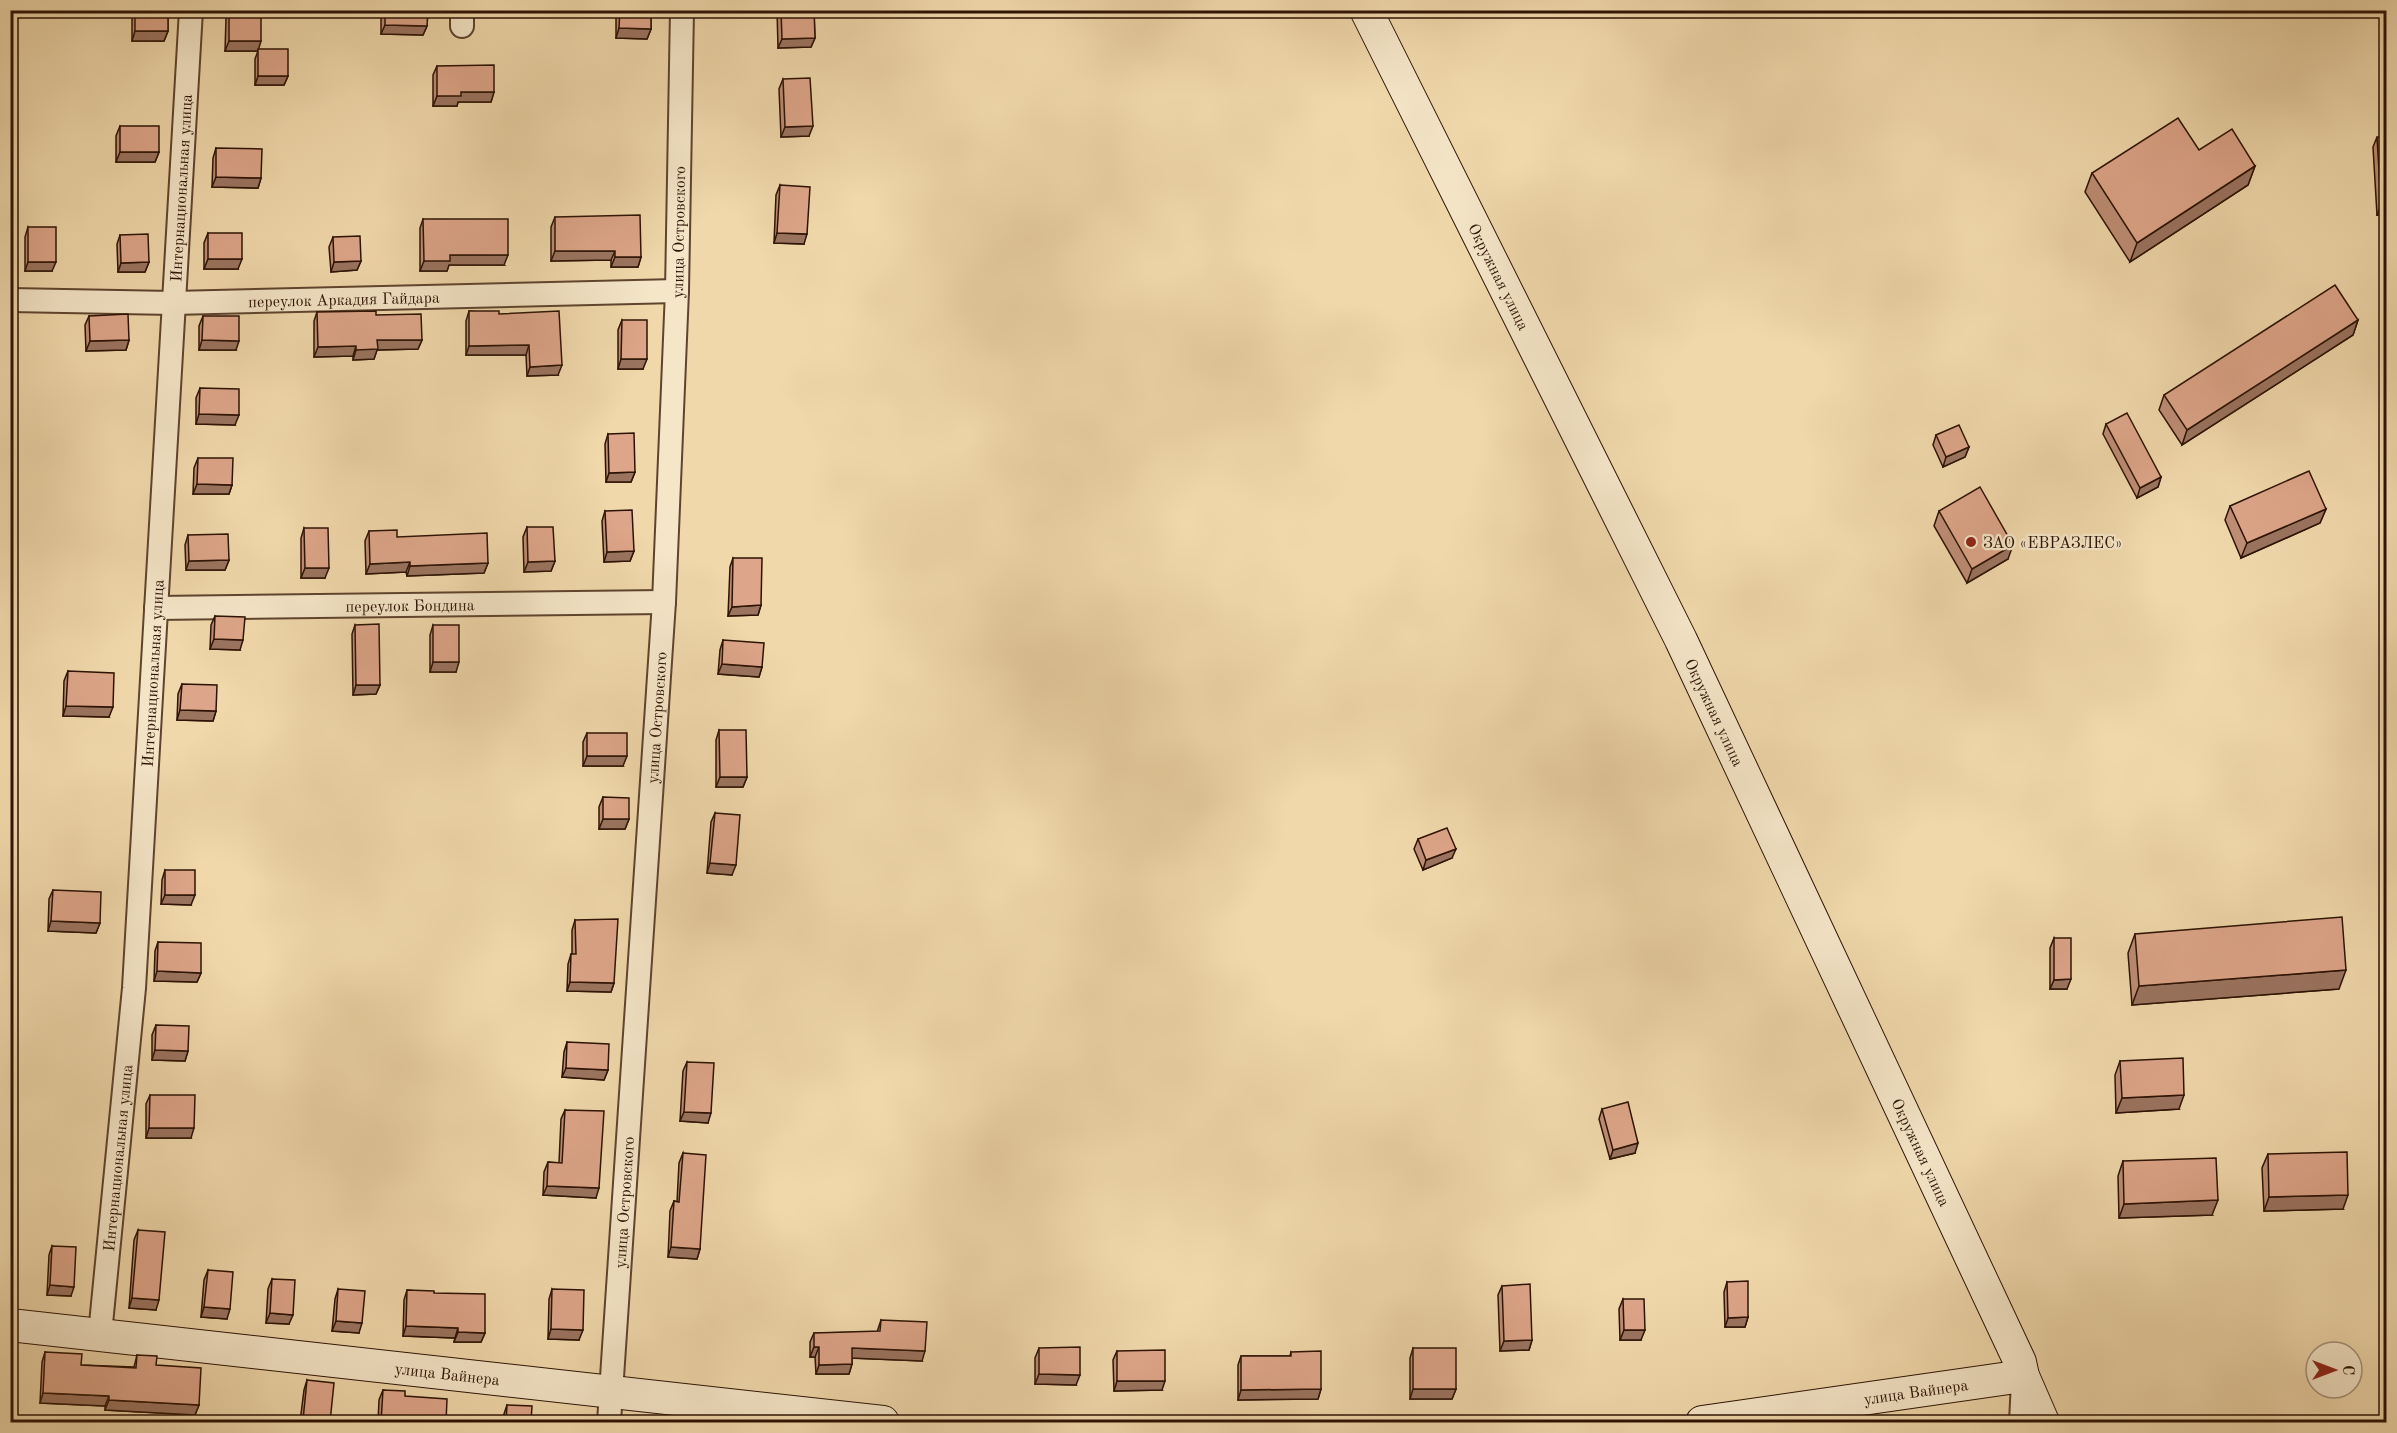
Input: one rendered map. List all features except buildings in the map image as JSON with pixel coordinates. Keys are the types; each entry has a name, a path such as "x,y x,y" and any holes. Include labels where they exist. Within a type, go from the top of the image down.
{"street":[{"name":"Интернациональная улица","path":"100,1334 134,988 191,10"},
{"name":"улица Островского","path":"611,1407 664,602 678,291 682,10"},
{"name":"Окружная улица","path":"1366,10 1686,651 1935,1178 2020,1362 2023,1376 2043,1422"},
{"name":"переулок Аркадия Гайдара","path":"10,300 173,303 678,291"},
{"name":"переулок Бондина","path":"156,608 664,602"},
{"name":"улица Вайнера","path":"10,1325 100,1334 611,1407 883,1422"},
{"name":"улица Вайнера","path":"1701,1422 2023,1376"},
{"path":"2021,1422 2023,1376"}],"place":[{"name":"ЗАО «ЕВРАЗЛЕС»","path":"1971,542"}]}
